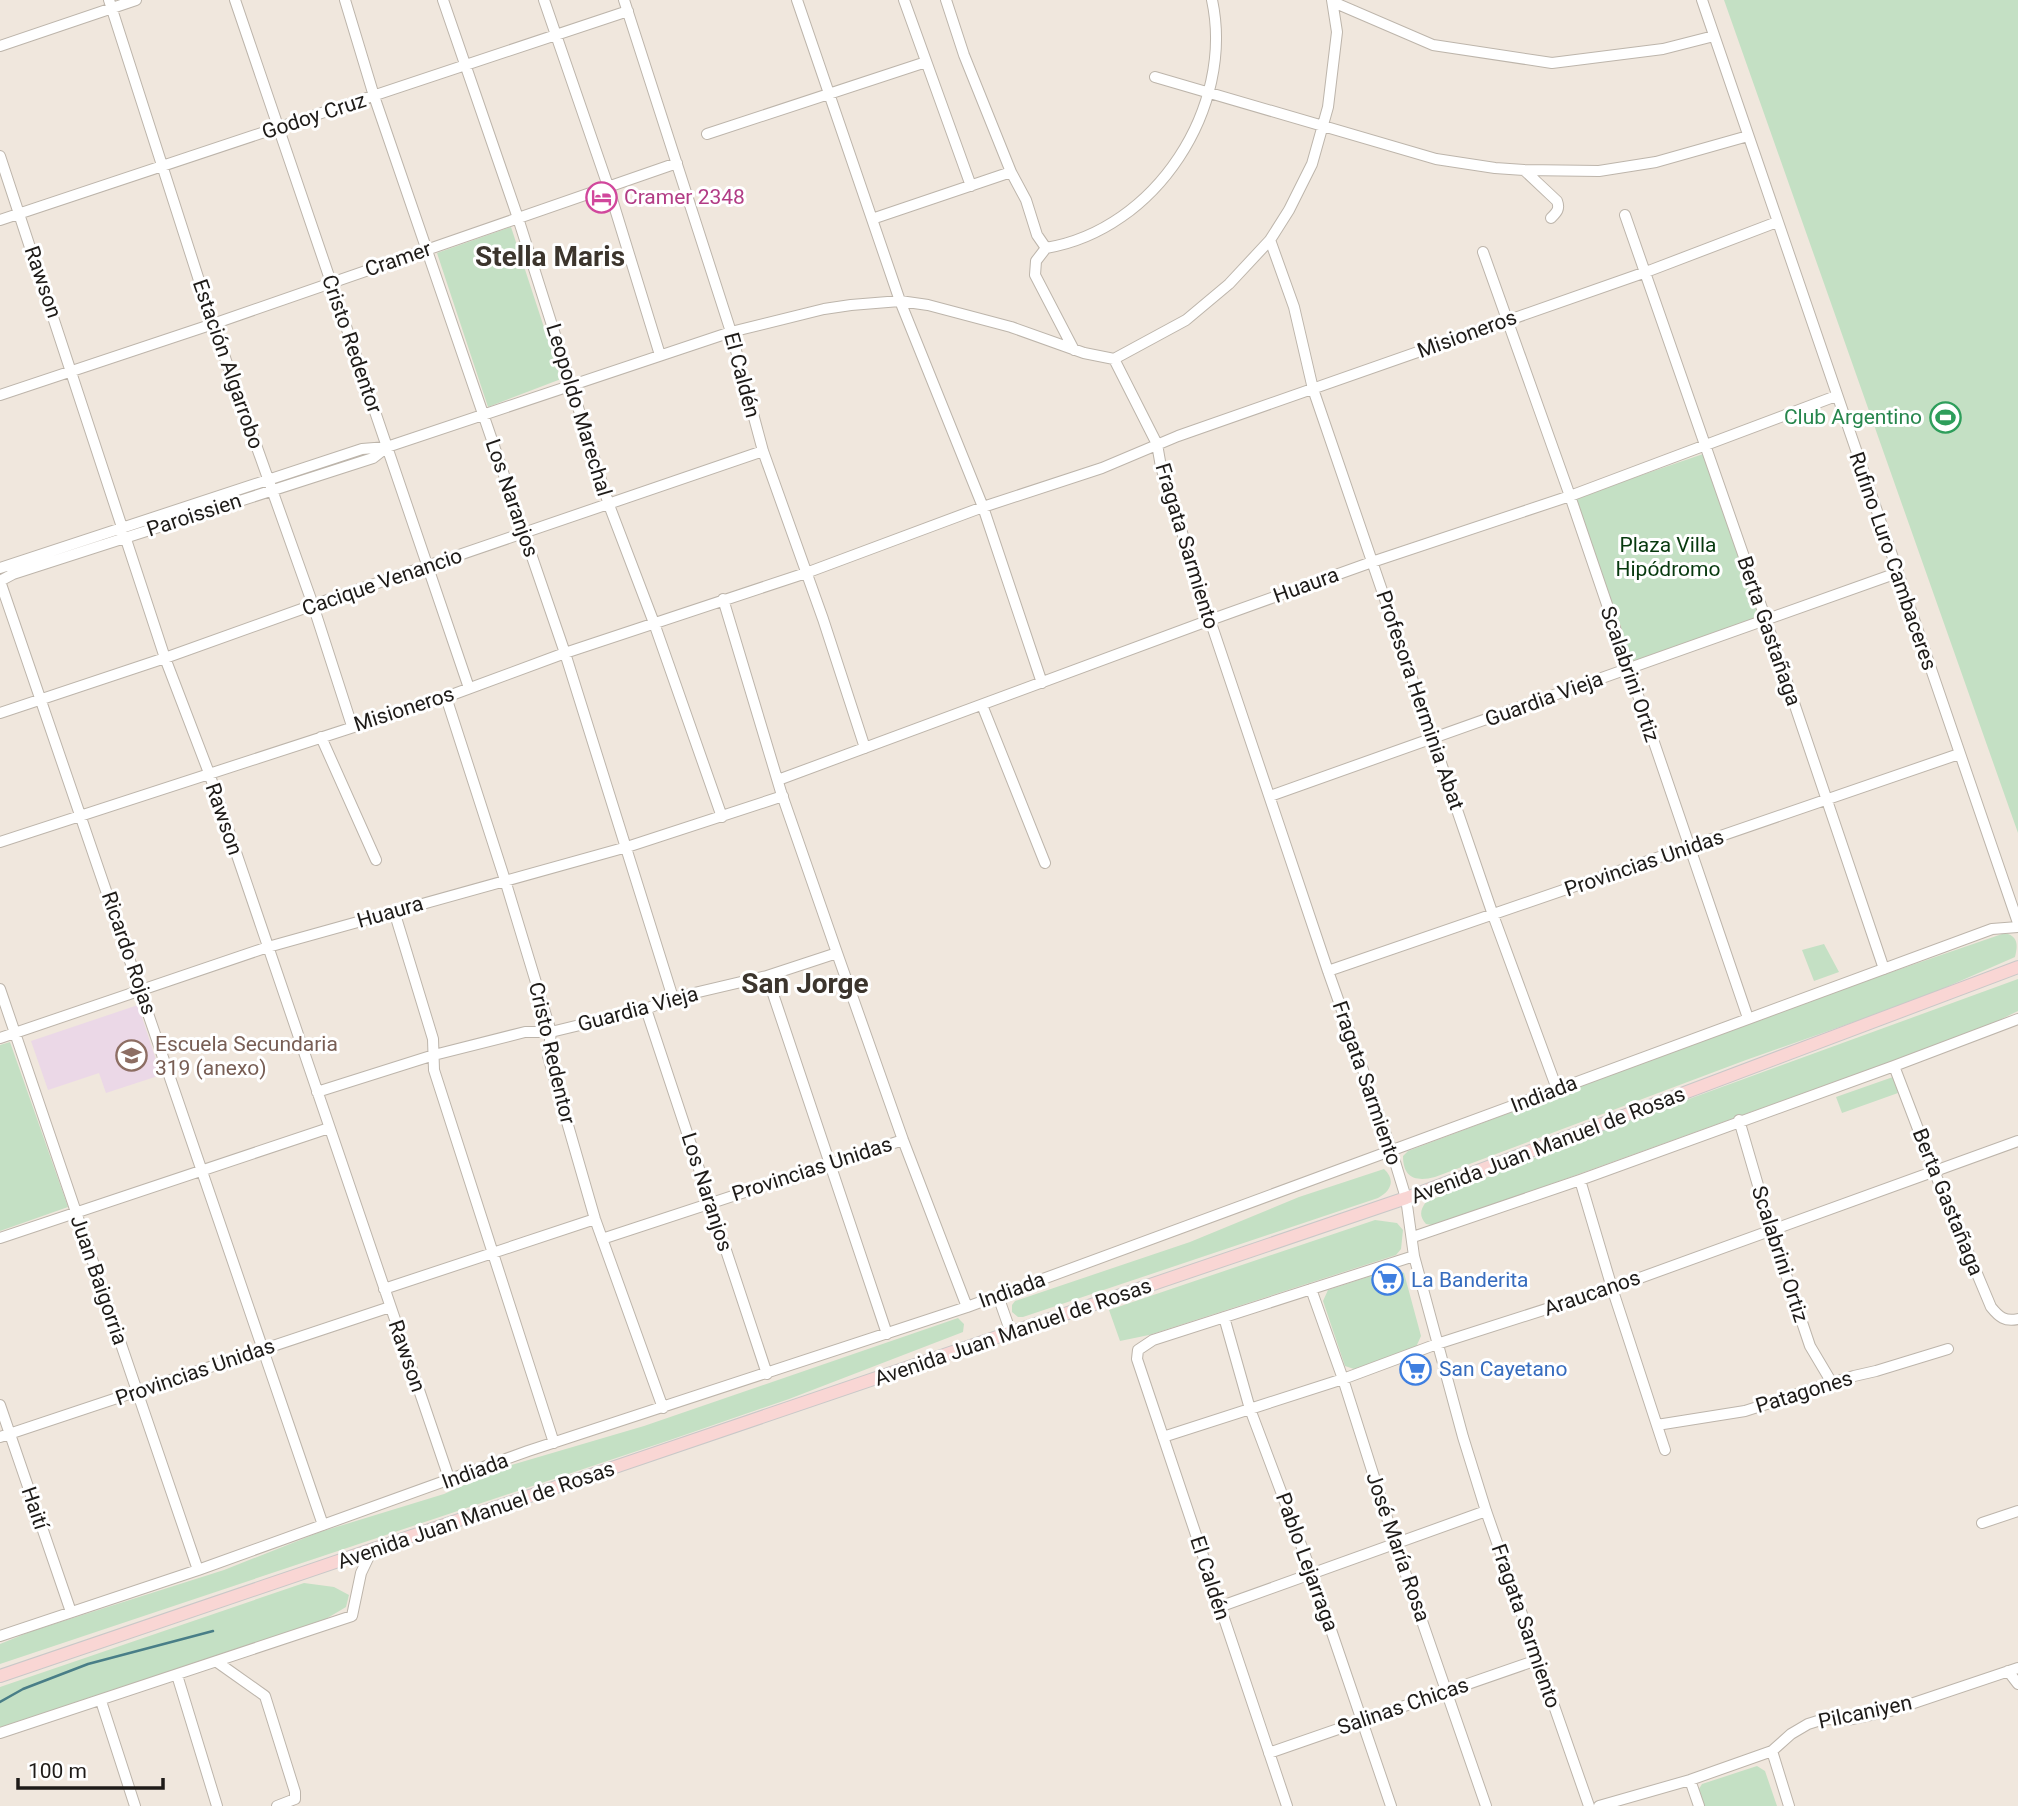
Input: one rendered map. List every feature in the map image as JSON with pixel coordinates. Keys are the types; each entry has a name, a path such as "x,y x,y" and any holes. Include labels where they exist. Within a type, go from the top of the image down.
{"main road":[{"name":"Avenida Juan Manuel de Rosas","path":"0,1676 1406,1198 2018,967"}],"street":[{"path":"0,46 110,4 136,0"},
{"name":"Cristo Redentor","path":"235,0 469,688"},
{"name":"Los Naranjos","path":"345,0 374,96 565,653 673,998"},
{"name":"Leopoldo Marechal","path":"443,0 518,218 609,505 654,623 722,817"},
{"path":"544,0 608,187 660,355"},
{"name":"El Caldén","path":"624,0 731,332 763,451 823,619 865,748"},
{"path":"797,0 900,301 983,507 1042,683"},
{"path":"904,0 971,186"},
{"path":"946,0 964,55 1011,172 1026,200 1037,235 1046,248"},
{"path":"1074,350 1035,275 1036,261 1046,248 1063,246 1099,231 1128,213 1166,176 1192,135 1210,93 1217,47 1212,0"},
{"name":"Rufino Luro Cambaceres","path":"1702,0 2018,925"},
{"path":"1333,1 1433,45 1552,62 1662,49 1714,36"},
{"path":"1114,359 1186,320 1229,284 1270,240 1312,164 1324,127 1337,32 1333,1"},
{"name":"Estación Algarrobo","path":"110,4 213,324 313,605 352,726"},
{"name":"Godoy Cruz","path":"0,220 628,12"},
{"path":"707,134 926,62"},
{"path":"1156,77 1436,159 1524,170 1599,171 1656,162 1748,136"},
{"name":"Rawson","path":"0,156 166,658 209,773 450,1481"},
{"name":"Cramer","path":"0,395 677,163"},
{"path":"1524,170 1557,201 1558,211 1551,218"},
{"path":"872,219 1011,172"},
{"name":"Berta Gastañaga","path":"1625,215 1884,969"},
{"name":"Misioneros","path":"0,842 446,697 565,653 806,573 983,507 1102,468 1157,444 1313,388 1646,272 1777,222"},
{"name":"Profesora Herminia Abat","path":"1270,240 1294,307 1313,388 1493,915 1558,1089"},
{"name":"Scalabrini Ortiz","path":"1483,251 1570,496 1748,1018"},
{"name":"Paroissien","path":"0,568 125,532 270,485 373,458 387,447 660,355 731,332 824,309 900,301 986,320 1074,350 1114,359"},
{"name":"Fragata Sarmiento","path":"1114,359 1157,444 1161,467 1210,620 1392,1152 1406,1198 1414,1256 1437,1344 1486,1511 1589,1806"},
{"name":"Huaura","path":"778,780 1210,620 1570,496 1836,396"},
{"name":"Cacique Venancio","path":"0,713 763,451"},
{"name":"Paroissien","path":"0,581 125,532"},
{"name":"Guardia Vieja","path":"1270,796 1897,573"},
{"name":"Ricardo Rojas","path":"0,581 323,1525"},
{"path":"723,599 783,796 837,953 903,1140 967,1307"},
{"name":"Cristo Redentor","path":"446,697 551,1032 548,1056 595,1219 663,1408"},
{"path":"982,705 1045,863"},
{"path":"321,737 376,860"},
{"name":"Provincias Unidas","path":"1328,971 1959,754"},
{"name":"Huaura","path":"0,1038 268,947 627,847 783,796"},
{"path":"394,911 433,1040 434,1070 554,1443"},
{"name":"Indiada","path":"0,1636 198,1570 554,1443 967,1307 1992,929 2018,925"},
{"name":"Guardia Vieja","path":"317,1093 434,1055 525,1032 551,1032 646,1009 673,998 767,976 837,953"},
{"path":"767,976 887,1334"},
{"name":"Juan Baigorria","path":"0,989 198,1570"},
{"name":"Los Naranjos","path":"646,1009 766,1374"},
{"path":"1413,1237 1580,1180 2018,1019"},
{"name":"Berta Gastañaga","path":"1895,1066 1934,1171 1991,1307 1998,1317 2005,1320 2018,1319"},
{"name":"Scalabrini Ortiz","path":"1739,1121 1771,1230 1810,1346 1832,1383"},
{"path":"0,1238 329,1128"},
{"name":"Provincias Unidas","path":"602,1239 903,1140"},
{"name":"Araucanos","path":"1163,1437 1612,1288 2018,1141"},
{"path":"1580,1180 1665,1450"},
{"path":"384,1289 595,1219"},
{"path":"1224,1317 1414,1256"},
{"name":"José María Rosa","path":"1311,1289 1486,1806"},
{"path":"998,1296 1011,1333"},
{"name":"Provincias Unidas","path":"5,1436 390,1307"},
{"name":"El Caldén","path":"1224,1317 1153,1340 1138,1350 1137,1359 1287,1806"},
{"name":"Pablo Lejarraga","path":"1224,1317 1250,1409 1312,1574 1391,1806"},
{"name":"Patagones","path":"1657,1425 1745,1410 1948,1349"},
{"name":"Haití","path":"0,1405 5,1436 71,1612"},
{"path":"1219,1607 1486,1511"},
{"path":"1982,1523 2018,1511"},
{"path":"0,1733 352,1616 361,1573 372,1550"},
{"name":"Salinas Chicas","path":"1269,1753 1537,1660"},
{"path":"217,1662 265,1696 295,1799 277,1806"},
{"path":"2013,1670 2018,1684"},
{"name":"Pilcaniyen","path":"1599,1806 1690,1780 1772,1751 1791,1734 1808,1724 1824,1719 1848,1720 1890,1711 2013,1670"},
{"path":"177,1675 217,1806"},
{"path":"101,1700 135,1806"},
{"path":"1772,1751 1789,1806"},
{"path":"1690,1780 1699,1806"}],"shaded area":[{"path":"138,1005 161,1075 106,1093 99,1073 48,1090 31,1041"}],"green space":[{"name":"Club Argentino","path":"1724,0 2018,0 2018,833"},
{"path":"511,227 561,379 488,407 437,253"},
{"name":"Plaza Villa Hipódromo","path":"1703,454 1760,617 1633,661 1575,498"},
{"path":"2005,933 2012,936 2016,942 2015,957 1919,999 1746,1060 1435,1177 1412,1177 1405,1169 1403,1156 1408,1151 1790,1007"},
{"path":"1824,944 1839,972 1814,981 1802,950"},
{"path":"2018,979 2018,1011 1981,1029 1493,1205 1432,1225 1426,1224 1421,1216 1426,1202 1596,1133"},
{"path":"10,1042 68,1207 0,1231 0,1045"},
{"path":"1893,1077 1898,1093 1842,1113 1836,1097"},
{"path":"1384,1169 1391,1181 1386,1192 1378,1198 1023,1317 1012,1312 1015,1301 1190,1242 1299,1197"},
{"path":"1375,1220 1397,1223 1403,1230 1401,1249 1396,1255 1149,1335 1120,1341 1109,1310"},
{"path":"1395,1268 1404,1273 1421,1336 1416,1347 1354,1369 1345,1366 1323,1301 1328,1290"},
{"path":"958,1318 964,1324 963,1332 789,1399 0,1664 0,1644 32,1631 224,1570 320,1532 444,1494 505,1467 644,1426"},
{"path":"304,1583 334,1587 349,1595 346,1607 324,1620 0,1731 0,1687"},
{"path":"1757,1766 1765,1771 1777,1806 1702,1806 1697,1792 1702,1784"}],"waterway":[{"path":"0,1702 23,1689 88,1664 213,1631"}],"place":[{"name":"Cramer 2348","path":"601,197"},
{"name":"Club Argentino","path":"1945,417"},
{"name":"Escuela Secundaria 319 (anexo)","path":"132,1056"},
{"name":"La Banderita","path":"1388,1280"},
{"name":"San Cayetano","path":"1416,1369"}],"district":[{"name":"Stella Maris","path":"550,256"},
{"name":"San Jorge","path":"805,983"}]}
